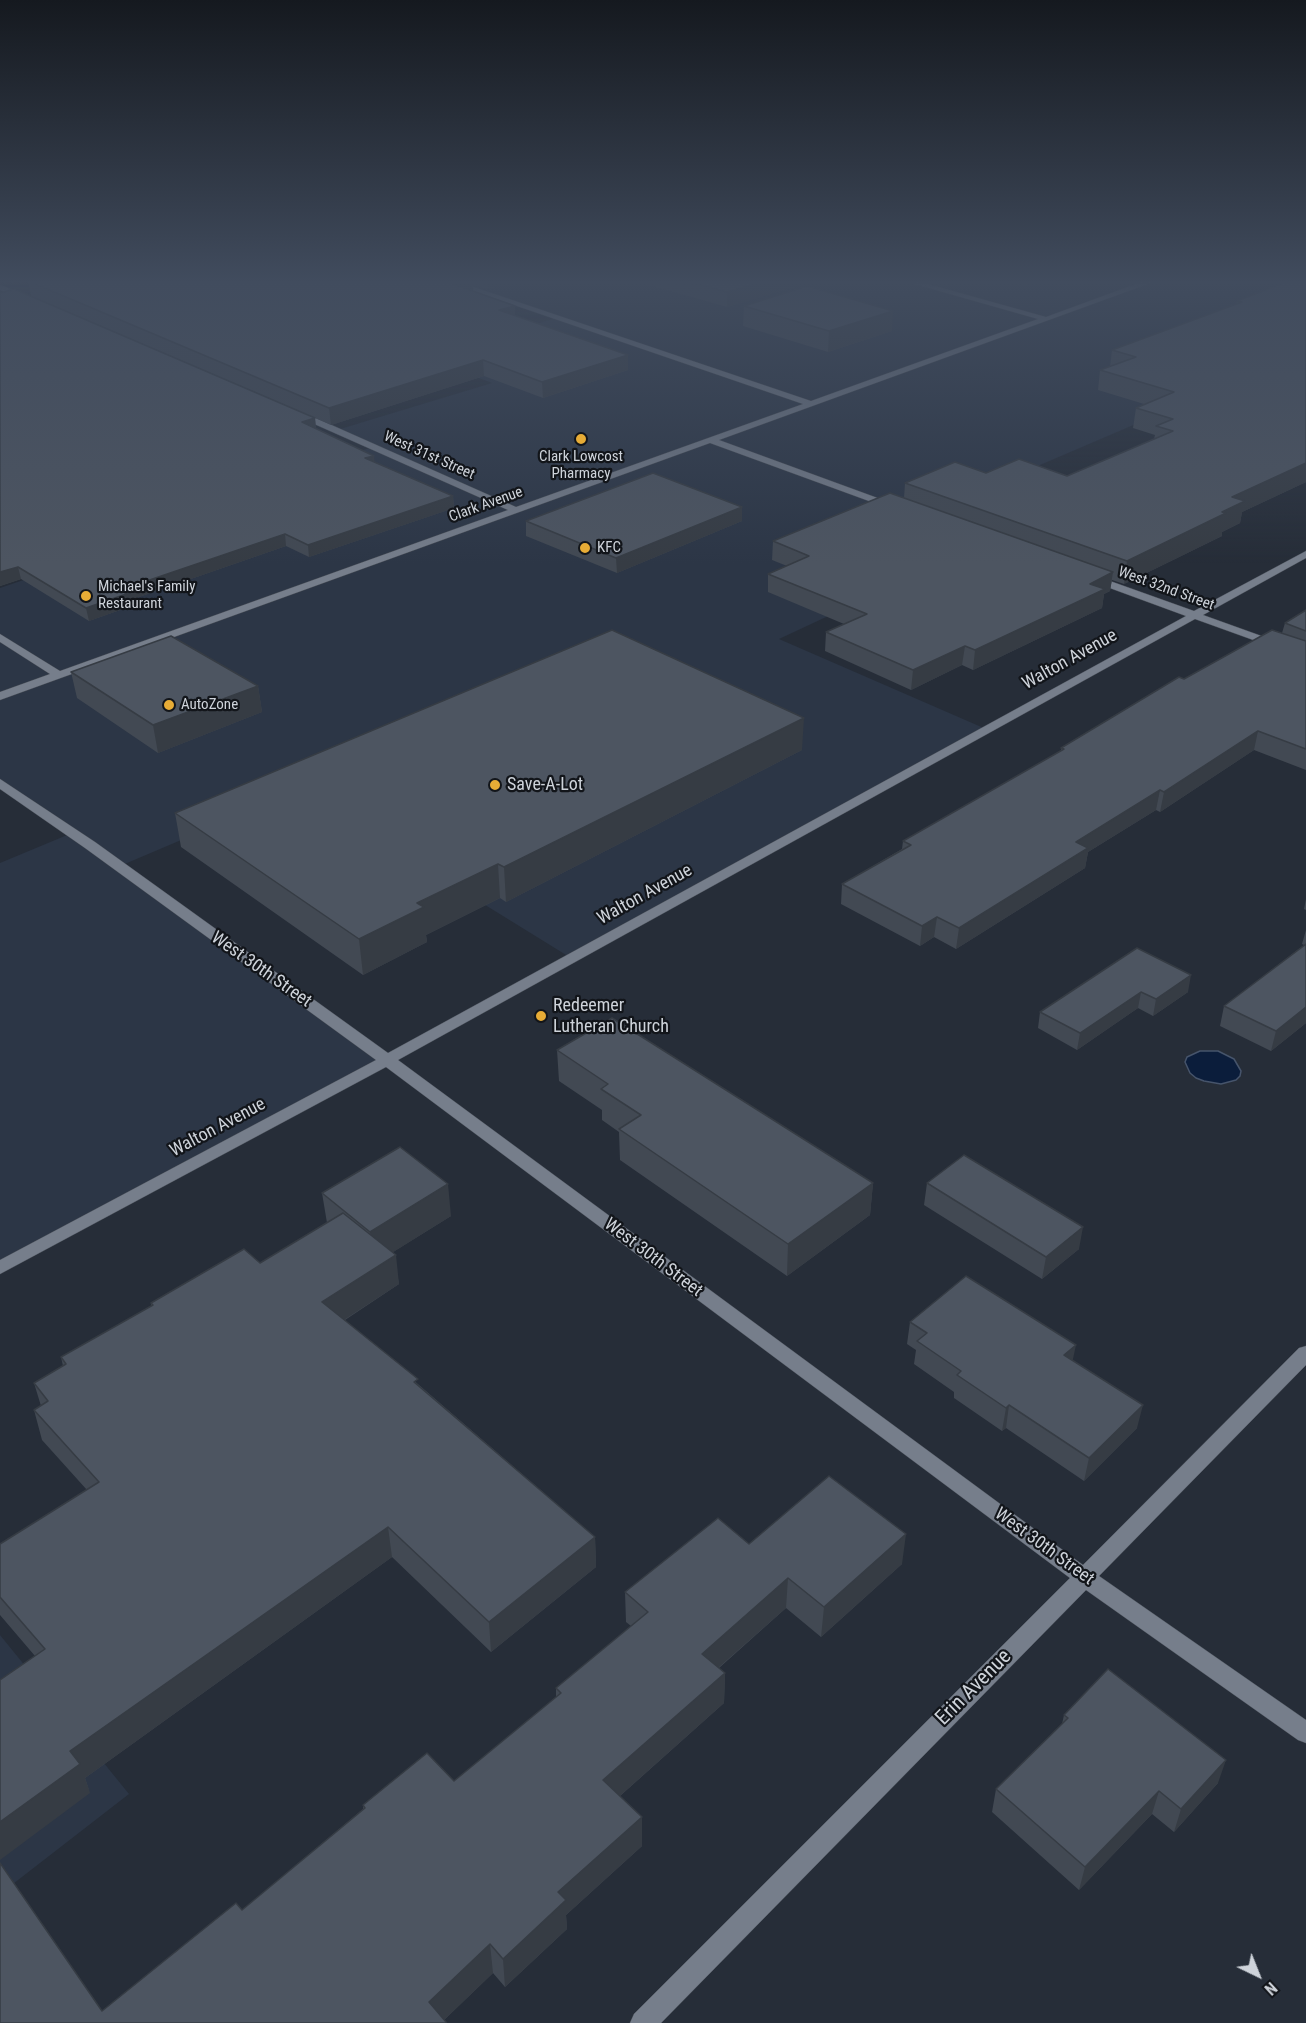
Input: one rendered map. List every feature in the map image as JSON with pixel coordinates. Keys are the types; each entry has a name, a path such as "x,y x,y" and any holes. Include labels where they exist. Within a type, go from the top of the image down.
{"street":[{"path":"727,375 812,404"},
{"name":"Clark Avenue","path":"0,696 891,375"},
{"name":"West 31st Street","path":"282,407 516,510"},
{"path":"710,440 898,508"},
{"name":"Walton Avenue","path":"0,1268 387,1060 1306,554"},
{"name":"West 32nd Street","path":"1078,573 1306,656"},
{"path":"0,637 59,675"},
{"name":"West 30th Street","path":"0,783 90,845 387,1060 1084,1577 1306,1733"},
{"name":"Erin Avenue","path":"643,2023 1306,1353"}],"shaded area":[{"path":"472,375 1249,375 921,516 989,541 779,639 986,729 571,958 299,790 120,866 387,1060 0,1268 0,863 72,833 0,783 0,588 77,562 189,504 373,447 337,430 492,383"},
{"path":"0,1635 129,1794 0,1894"}],"water":[{"path":"1200,1051 1218,1051 1234,1059 1241,1071 1240,1076 1236,1080 1221,1084 1196,1078 1190,1073 1185,1062 1187,1057"}],"building":[{"path":"0,375 216,375 315,418 302,422 374,456 365,458 453,496 308,545 285,534 129,587 135,591 86,608 18,567 0,572"},
{"path":"252,375 434,375 329,408"},
{"path":"524,375 563,375 542,382"},
{"path":"1118,375 1306,375 1306,463 1232,497 1245,501 1222,512 1226,513 1127,561 905,483 955,462 986,473 1019,459 1067,476 1173,431 1156,426 1173,419 1136,408 1174,392"},
{"path":"653,473 742,507 616,558 526,521"},
{"path":"890,493 1113,572 1090,584 1105,589 975,650 965,646 913,670 826,632 867,614 768,574 809,556 773,541"},
{"path":"1306,610 1306,631 1285,623"},
{"path":"612,630 804,718 504,867 498,864 417,903 424,907 359,939 175,813"},
{"path":"1272,630 1306,641 1306,749 1258,731 1164,792 1160,790 1076,842 1088,848 959,928 937,917 922,926 842,884 911,845 903,841 1064,749 1061,748 1179,677 1184,679"},
{"path":"171,636 258,686 153,725 71,672"},
{"path":"1306,944 1306,1007 1276,1031 1224,1006"},
{"path":"1137,948 1191,975 1156,999 1141,992 1080,1033 1040,1012"},
{"path":"612,1018 873,1183 788,1244 619,1129 641,1115 601,1089 608,1084 557,1050"},
{"path":"400,1147 448,1184 370,1232 322,1193"},
{"path":"964,1155 1083,1227 1046,1257 927,1183"},
{"path":"343,1213 396,1255 322,1302 418,1379 414,1382 595,1537 489,1622 388,1527 70,1751 80,1764 0,1822 0,1680 45,1649 0,1597 0,1544 99,1482 34,1410 48,1401 34,1383 66,1364 61,1357 153,1305 151,1303 244,1249 260,1263"},
{"path":"966,1276 1076,1345 1064,1355 1143,1405 1089,1458 1009,1405 1006,1408 957,1375 961,1371 917,1341 927,1333 910,1322"},
{"path":"829,1476 906,1534 824,1607 788,1578 702,1654 725,1673 603,1780 642,1817 558,1892 566,1900 503,1959 490,1944 429,2002 446,2023 0,2023 0,1863 102,2011 236,1903 242,1910 365,1808 363,1805 427,1753 454,1781 561,1693 556,1688 648,1612 625,1592 718,1518 749,1544"},
{"path":"1108,1669 1226,1760 1181,1809 1159,1791 1085,1867 996,1789 1068,1718 1064,1715"}],"place":[{"name":"Clark Lowcost Pharmacy","path":"581,439"},
{"name":"KFC","path":"585,548"},
{"name":"Michael's Family Restaurant","path":"86,596"},
{"name":"AutoZone","path":"169,705"},
{"name":"Save-A-Lot","path":"495,785"},
{"name":"Redeemer Lutheran Church","path":"541,1016"}]}
